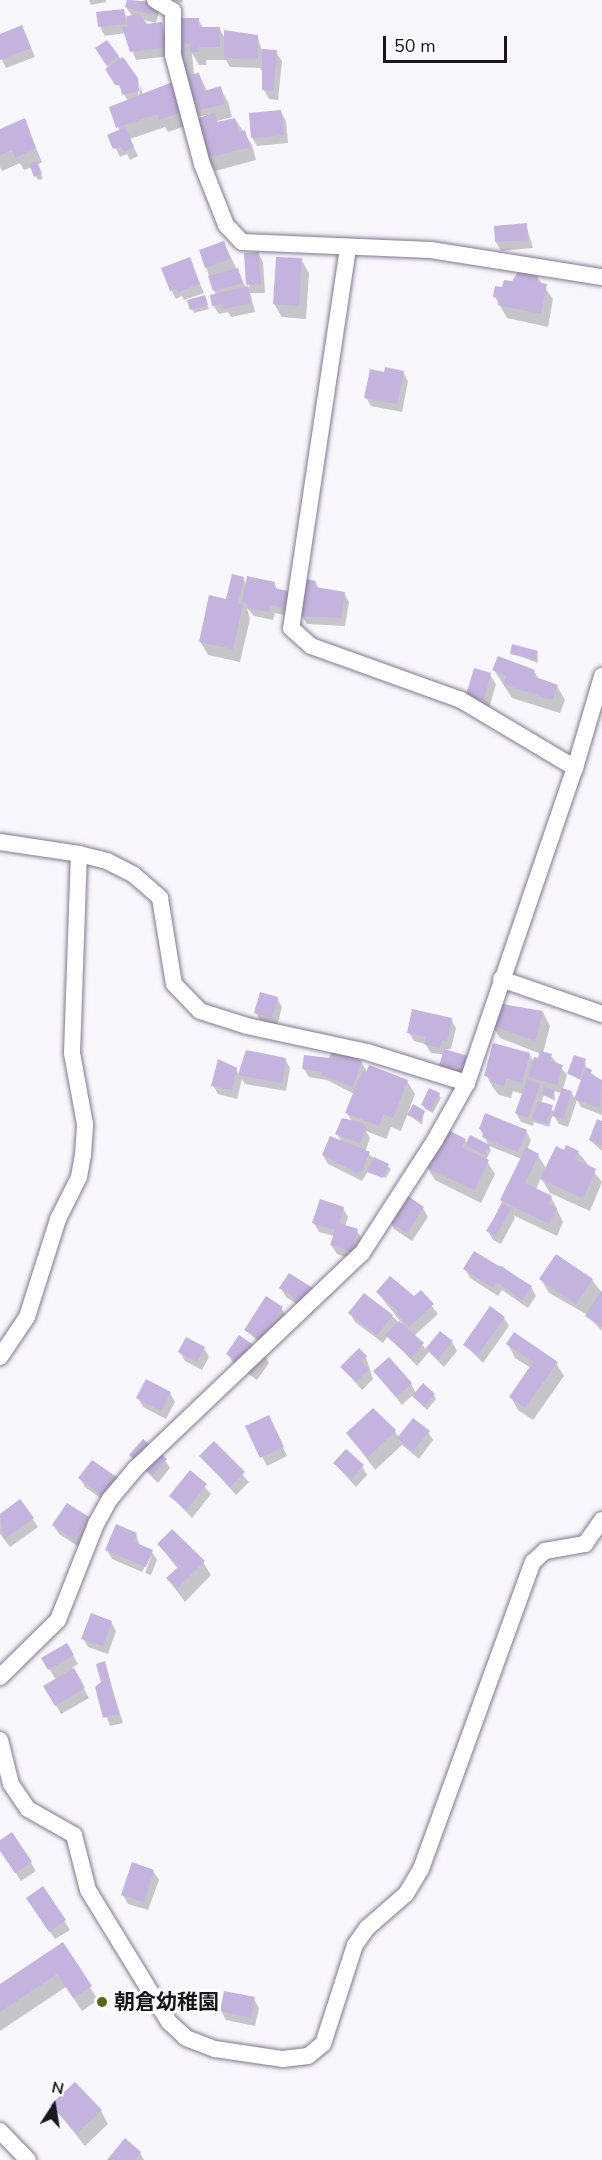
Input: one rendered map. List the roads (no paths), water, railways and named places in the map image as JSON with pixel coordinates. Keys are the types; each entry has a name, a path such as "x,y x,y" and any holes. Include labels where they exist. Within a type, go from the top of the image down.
{"street":[{"path":"155,0 173,11 173,55 202,164 226,225 242,242 431,250 602,277"},
{"path":"348,248 291,628 311,646 461,700 575,768"},
{"path":"0,1677 58,1620 96,1524 110,1499 135,1469 362,1253 467,1083 575,768 602,676"},
{"path":"0,842 79,854 107,861 134,876 159,898 174,984 200,1011 247,1026 367,1052 467,1083"},
{"path":"0,1357 27,1317 58,1219 79,1177 83,1155 85,1124 72,1053 79,854"},
{"path":"501,979 602,1014"},
{"path":"0,1740 10,1784 28,1809 74,1835 88,1890 169,2022 186,2038 215,2049 284,2059 308,2056 323,2044 355,1945 367,1928 406,1894 421,1869 533,1562 545,1551 585,1544 602,1520"},
{"path":"0,2131 28,2160"}],"place":[{"name":"朝倉幼稚園","path":"102,2002"}]}
